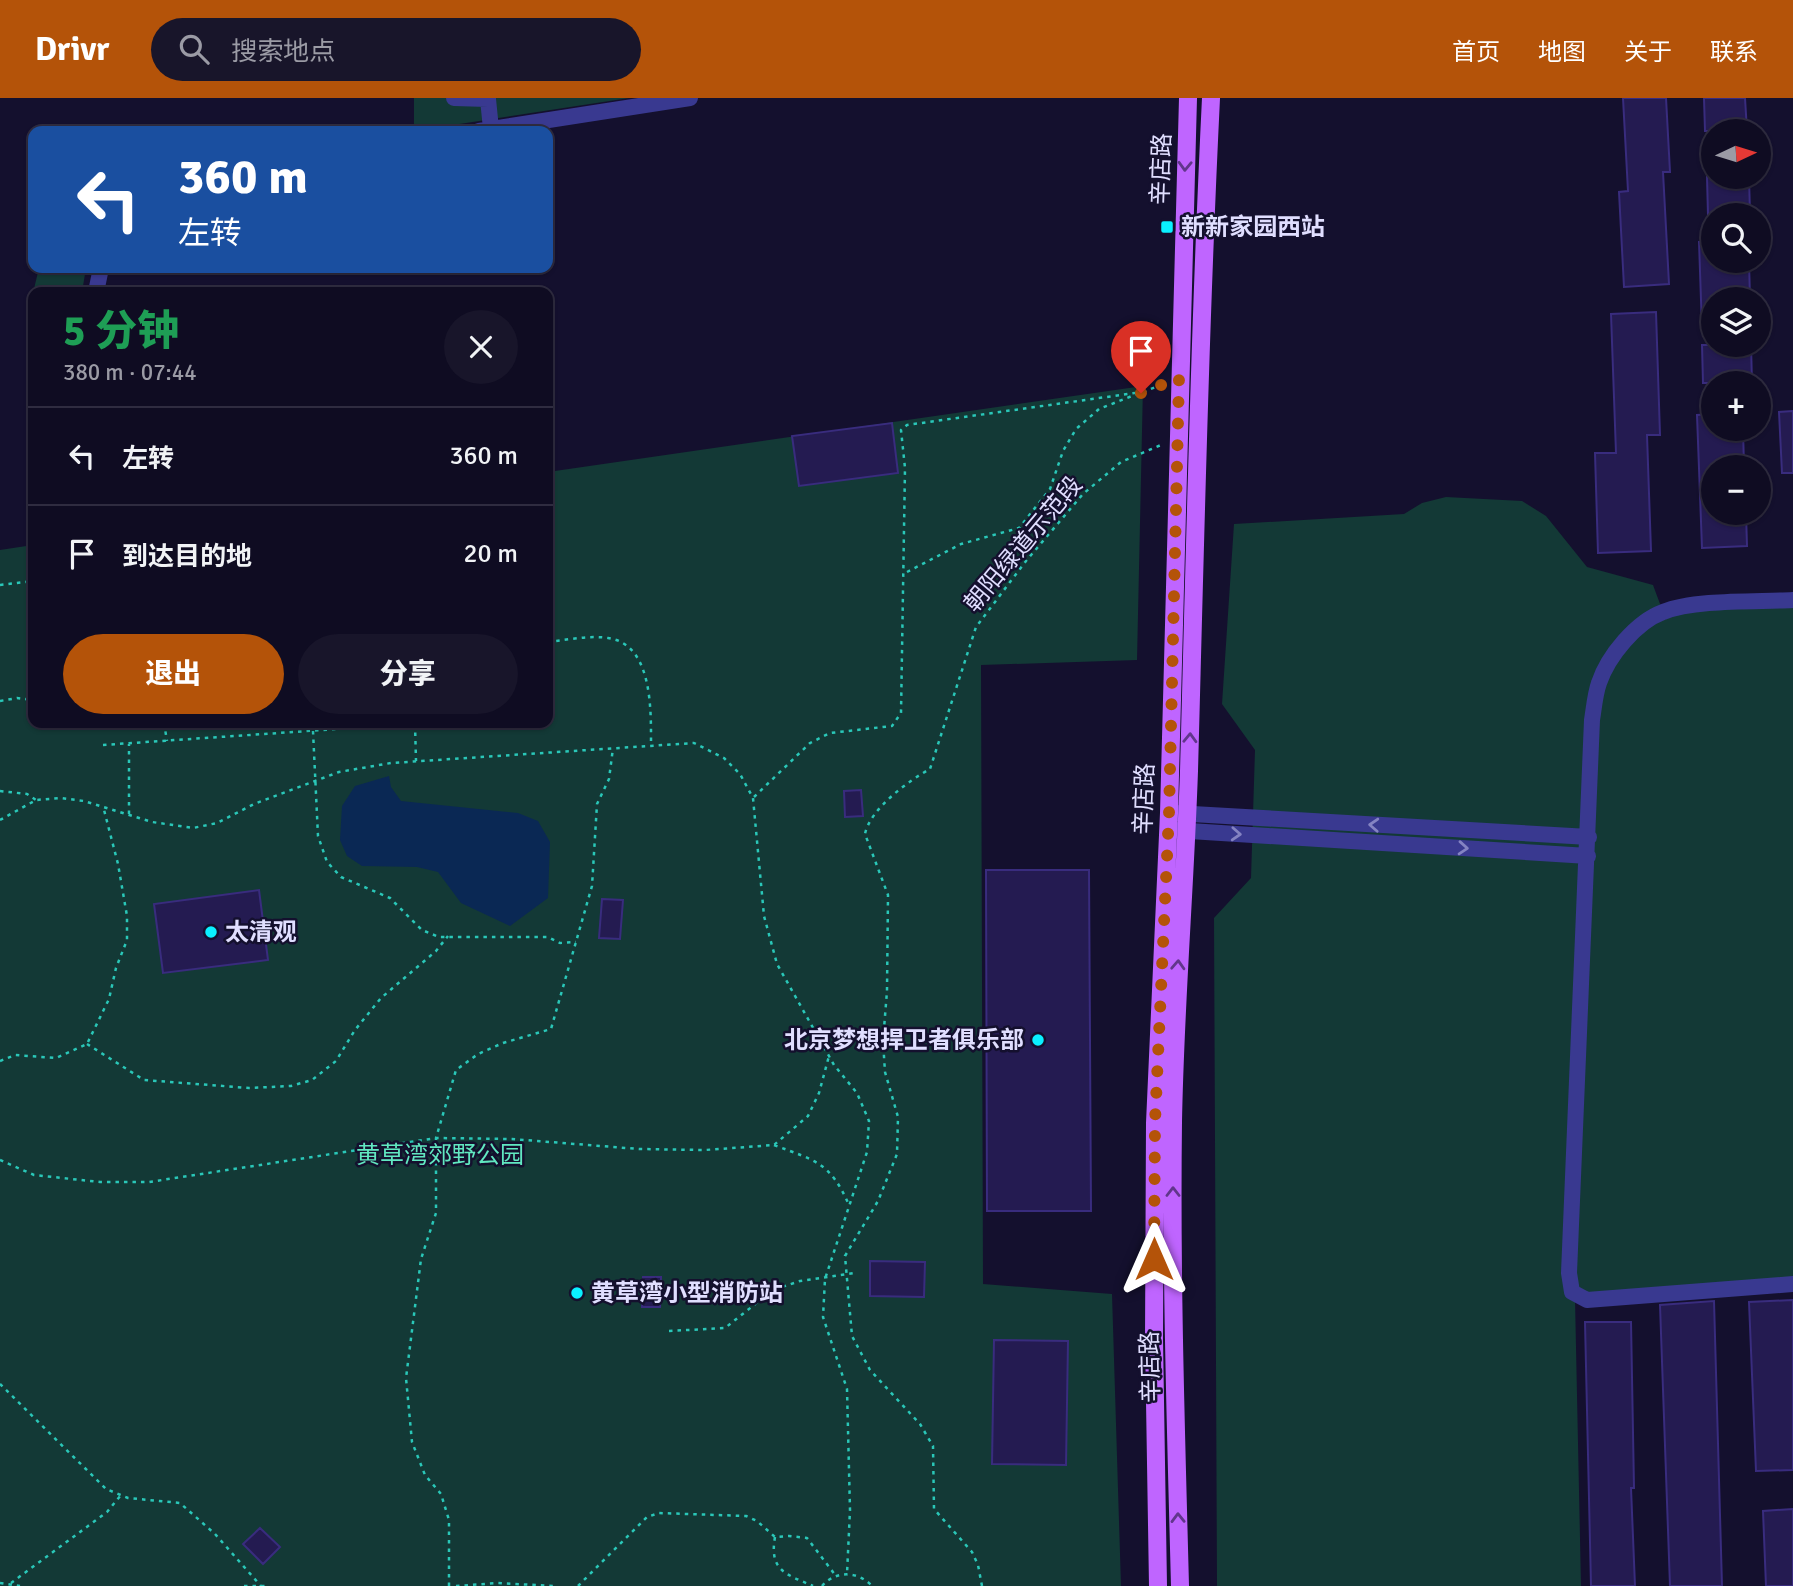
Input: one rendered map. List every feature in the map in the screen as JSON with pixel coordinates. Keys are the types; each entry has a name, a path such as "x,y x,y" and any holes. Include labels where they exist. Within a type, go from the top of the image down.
{"main road":[{"name":"辛店路","path":"1158,1586 1154,1192 1168,822 1188,98"},
{"name":"辛店路","path":"1180,1586 1173,1337 1173,1122 1177,984 1187,823 1203,257 1211,98"}],"street":[{"path":"454,98 488,99 485,126"},
{"path":"511,126 690,98"},
{"path":"1793,600 1691,606 1662,612 1640,627 1613,656 1599,683 1592,720 1569,1272 1572,1292 1587,1300 1793,1284"},
{"path":"1168,822 1589,837"},
{"path":"1187,823 1588,856"}],"path":[{"path":"905,573 961,544 1019,528 1050,489 1063,451 1076,429 1099,409 1179,378"},
{"path":"753,798 810,743 830,733 892,726 901,713 905,468 901,430 907,425 1142,392"},
{"name":"朝阳绿道示范段","path":"982,1586 972,1552 934,1509 933,1446 920,1424 870,1370 852,1336 845,1256 878,1201 897,1154 898,1117 885,1072 883,1041 887,991 888,895 865,834 867,824 905,783 930,769 976,628 1026,561 1083,494 1121,462 1177,438"},
{"path":"0,585 28,582"},
{"path":"553,641 596,637 618,641 638,660 644,672 650,702 652,746"},
{"path":"0,701 28,700"},
{"path":"165,728 167,741"},
{"path":"103,745 362,728"},
{"path":"415,728 416,761"},
{"path":"313,731 318,836 327,862 341,877 390,898 422,930 439,937 548,936 560,943 576,942"},
{"path":"0,820 36,800 61,798 103,806 152,822 192,828 217,822 339,772 391,763 694,743 724,758 740,774 753,798 764,916 777,964 829,1056 857,1093 869,1121 867,1152 825,1279 823,1317 847,1389 850,1510 847,1574"},
{"path":"129,744 129,815"},
{"path":"449,1586 449,1520 441,1494 425,1475 412,1442 406,1378 421,1259 436,1213 436,1138 456,1070 478,1054 503,1043 551,1029 592,886 597,804 609,779 613,748"},
{"path":"0,792 27,794 36,800"},
{"path":"0,1061 15,1055 56,1058 87,1044 109,999 116,968 127,940 127,916 118,864 103,806"},
{"path":"87,1044 144,1080 249,1088 291,1086 312,1080 336,1061 355,1030 381,998 436,951 447,936"},
{"path":"774,1145 808,1116 819,1093 829,1056"},
{"path":"0,1160 34,1175 100,1182 149,1182 436,1138 512,1139 639,1149 705,1150 774,1145 825,1166 838,1181 849,1205"},
{"path":"669,1331 725,1328 773,1290 800,1281 855,1273"},
{"path":"0,1384 106,1489 121,1495 180,1503 215,1534 260,1585"},
{"path":"11,1583 107,1512 121,1495"},
{"path":"578,1586 647,1517 659,1513 746,1516 757,1521 775,1537 807,1538 836,1576"},
{"path":"775,1537 775,1563 782,1572 813,1586"},
{"path":"822,1586 836,1576 847,1574 858,1575 872,1586"},
{"path":"0,1583 20,1586"},
{"path":"456,1586 497,1583 555,1586"},
{"path":"244,1586 268,1586"}],"green space":[{"path":"414,98 629,98 447,126 414,126"},
{"path":"38,273 85,273 83,287 34,287"},
{"name":"黄草湾郊野公园","path":"1143,386 1137,660 981,665 983,1284 1112,1294 1121,1586 0,1586 0,550 28,546 28,728 553,728 553,471"},
{"path":"1446,497 1522,501 1546,516 1587,567 1653,585 1663,612 1793,600 1793,1284 1575,1299 1581,1586 1217,1586 1214,918 1251,878 1255,750 1222,704 1234,524 1404,514 1422,503"}],"water":[{"path":"389,776 391,787 401,801 518,813 538,821 550,842 548,898 510,926 461,903 438,872 417,867 362,866 347,856 340,840 342,806 355,786"}],"building":[{"path":"1623,98 1666,98 1670,172 1663,172 1669,284 1624,287 1619,192 1628,191"},
{"path":"1704,98 1745,98 1746,119 1705,119"},
{"path":"1707,189 1749,189 1750,203 1708,203"},
{"path":"1699,242 1701,273 1749,273 1750,287 1701,287 1701,300"},
{"path":"1656,312 1660,435 1647,435 1651,551 1598,553 1595,453 1616,453 1611,314"},
{"path":"1702,357 1751,357 1752,371 1703,371"},
{"path":"1793,411 1793,473 1782,473 1779,412"},
{"path":"1697,415 1701,415 1701,441 1743,441 1744,455 1701,455 1701,521"},
{"path":"892,423 898,473 799,486 792,436"},
{"path":"1701,525 1746,525 1747,546 1702,548"},
{"path":"861,790 863,816 845,817 844,791"},
{"name":"北京梦想捍卫者俱乐部","path":"986,870 1089,870 1091,1211 987,1211"},
{"name":"太清观","path":"259,890 268,960 163,973 154,904"},
{"path":"602,899 623,900 620,939 599,938"},
{"path":"870,1261 925,1262 924,1297 870,1296"},
{"path":"643,1277 661,1277 660,1307 642,1307"},
{"path":"1793,1300 1793,1470 1756,1471 1749,1302"},
{"path":"1714,1301 1722,1586 1670,1586 1660,1305"},
{"path":"1585,1322 1631,1322 1634,1488 1631,1488 1635,1586 1591,1586"},
{"path":"994,1340 1068,1341 1066,1465 992,1464"},
{"path":"1793,1509 1793,1586 1766,1586 1763,1511"},
{"path":"260,1528 280,1547 263,1564 243,1544"}],"place":[{"name":"新新家园西站","path":"1167,227"},
{"name":"太清观","path":"211,932"},
{"name":"北京梦想捍卫者俱乐部","path":"1038,1040"},
{"name":"黄草湾小型消防站","path":"577,1293"}],"route":[{"path":"1141,393 1179,378 1169,813 1155,1122 1154,1259"}]}
